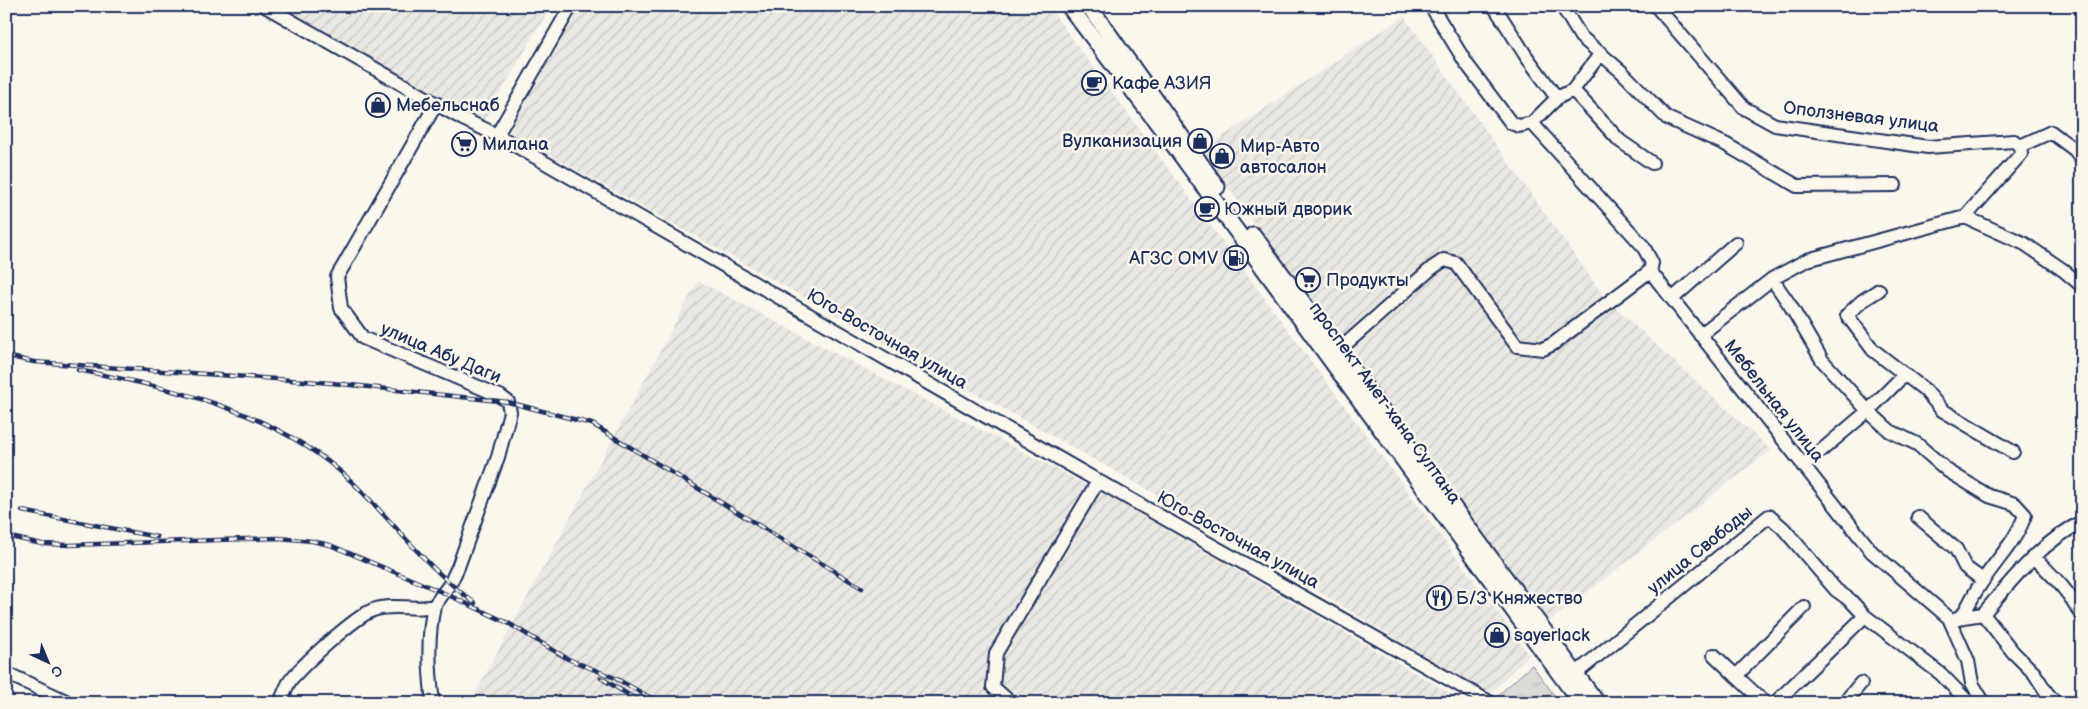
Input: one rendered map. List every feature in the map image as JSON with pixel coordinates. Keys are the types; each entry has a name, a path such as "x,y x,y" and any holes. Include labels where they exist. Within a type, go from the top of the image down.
{"main road":[{"name":"проспект Амет-хана Султана","path":"1069,6 1334,355 1570,678 1580,703"},
{"path":"1089,6 1334,355"},
{"path":"1570,678 1597,703"}],"street":[{"name":"Юго-Восточная улица","path":"265,6 436,104 497,135 1098,481 1491,703"},
{"path":"497,135 572,6"},
{"path":"1431,6 1466,63 1511,123 1519,126 1532,124 1557,98 1573,90 1601,53"},
{"path":"1494,6 1526,56 1557,98"},
{"path":"1562,6 1581,37 1601,53 1667,118 1725,144 1797,186 1895,185"},
{"name":"Оползневая улица","path":"1656,6 1744,108 1775,125 1928,147 2014,142 2020,146"},
{"path":"1573,90 1620,141 1652,163"},
{"name":"улица Абу Даги","path":"434,606 447,589 458,567 492,475 510,412 508,402 500,396 363,338 341,308 337,277 436,104"},
{"name":"Мебельная улица","path":"1532,124 1643,246 1652,263 1650,271 1872,552 1954,618 1968,661 1972,684 1984,703"},
{"path":"1700,335 1772,280 1807,260 1965,218 2021,154 2020,146 2052,132 2075,150 2082,160"},
{"path":"1965,218 2025,244 2063,270 2082,286"},
{"path":"1672,299 1736,243"},
{"path":"1334,355 1432,268 1444,260 1456,263 1517,346 1543,349 1553,344 1650,271"},
{"path":"1772,280 1790,304 1822,360 1868,411 1890,431 1916,444 1948,471 1989,496 2015,504 2025,515 2020,531 1954,618"},
{"path":"1879,290 1862,301 1847,315 1873,350 1903,376 1924,390 1942,410 2013,452"},
{"path":"1803,466 1868,411 1903,376"},
{"path":"1011,703 993,688 996,653 1098,481"},
{"name":"улица Свободы","path":"1570,678 1769,516 1783,528 1836,590 1850,600 1865,616"},
{"path":"1918,518 1956,549 1965,567 1983,580"},
{"path":"1954,618 1983,614 2034,556 2056,536 2082,522"},
{"path":"2034,556 2065,589 2082,617"},
{"path":"280,703 292,677 355,621 372,610 390,607 424,608 434,606 429,645 433,703"},
{"path":"1736,676 1804,607"},
{"path":"1983,614 2013,652 2034,673 2056,703"},
{"path":"1775,703 1865,616 1941,674 1969,703"},
{"path":"1714,655 1765,703"},
{"path":"6,673 70,703"},
{"path":"1844,703 1861,684"}],"shaded area":[{"path":"273,6 551,6 482,125"},
{"path":"580,6 1048,6 1529,655 1489,695 1177,506 509,132"},
{"path":"1404,16 1606,299 1771,450 1549,622 1201,151"},
{"path":"698,281 1111,498 1467,703 470,703"}],"green space":[{"path":"1532,665 1560,703 1500,703 1494,699"}],"railway":[{"path":"6,356 34,362 332,383 508,402 592,424 862,588"},
{"path":"78,370 151,385 223,406 258,420 291,437 322,457 351,481 441,575 475,603"},
{"path":"22,511 157,537"},
{"path":"6,536 42,544 69,545 279,538 312,541 330,545 444,593 508,623 568,659 615,678 660,703"},
{"path":"601,678 642,703"}],"place":[{"name":"Кафе АЗИЯ","path":"1094,83"},
{"name":"Мебельснаб","path":"378,105"},
{"name":"Вулканизация","path":"1200,141"},
{"name":"Милана","path":"464,144"},
{"name":"Мир-Авто автосалон","path":"1222,156"},
{"name":"Южный дворик","path":"1207,209"},
{"name":"АГЗС OMV","path":"1236,258"},
{"name":"Продукты","path":"1308,280"},
{"name":"Б/З Княжество","path":"1439,598"},
{"name":"sayerlack","path":"1497,635"}]}
